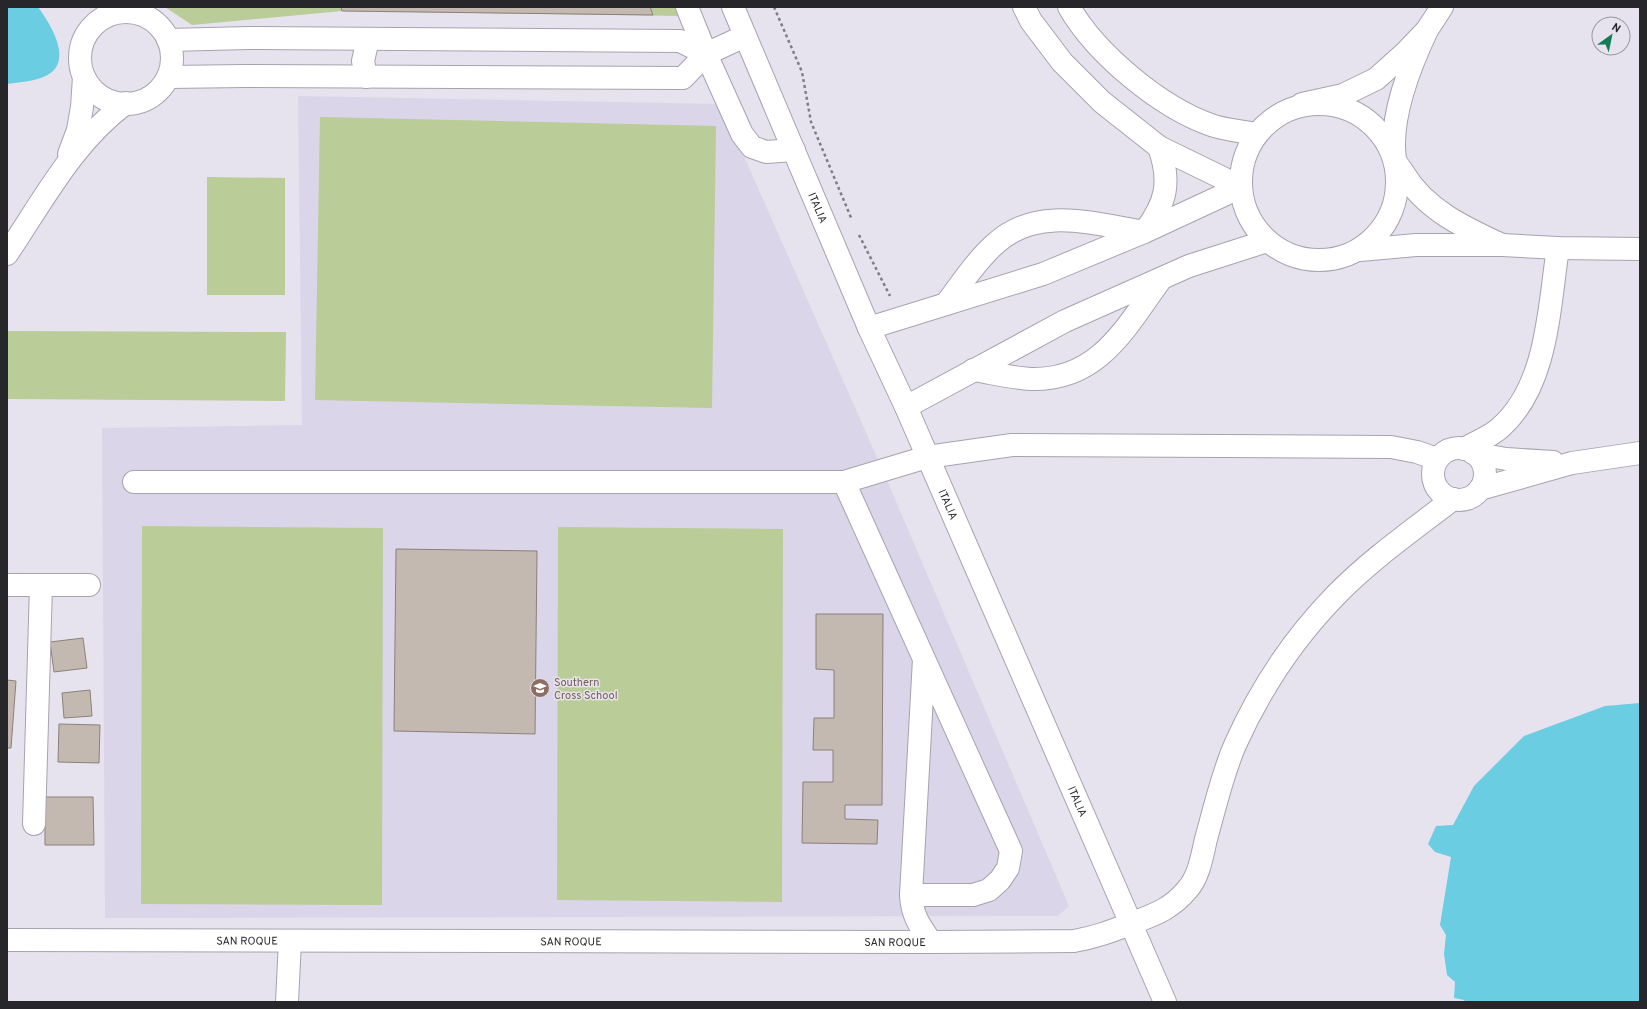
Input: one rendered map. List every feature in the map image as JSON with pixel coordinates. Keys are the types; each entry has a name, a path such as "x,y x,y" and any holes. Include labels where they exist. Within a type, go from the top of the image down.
{"street":[{"path":"149,7 164,33 172,52 172,65 168,77 159,90 147,99 132,103 117,103 103,98 92,89 84,77 80,63 80,48 85,35 94,24 108,12 134,12 148,17 164,33 368,39 680,41 706,54"},
{"path":"687,7 706,54 742,134 752,146 766,152 794,150"},
{"name":"ITALIA","path":"733,7 869,328 906,407 1132,923 1165,1002"},
{"path":"1024,7 1031,21 1062,62 1102,102 1159,147 1241,187"},
{"path":"1069,7 1101,49 1142,86 1183,114 1212,126 1256,134"},
{"path":"1360,250 1379,233 1393,211 1398,186 1395,132 1400,104 1413,60 1427,30 1442,7"},
{"path":"1427,30 1404,54 1376,79 1343,95 1302,104 1285,111 1269,121 1256,134 1245,156 1242,168 1241,187 1245,207 1254,226 1268,241 1288,254 1312,260 1337,259 1360,250 1416,245 1502,245 1558,248 1640,249"},
{"path":"168,77 683,78 706,54 745,36"},
{"path":"366,77 363,61 368,39"},
{"path":"64,166 78,130 82,107 84,77"},
{"path":"7,254 64,166 108,116 126,103"},
{"path":"1302,104 1326,103 1349,108 1370,121 1386,138 1396,160 1411,185 1435,208 1464,227 1502,245"},
{"path":"1144,232 1156,218 1163,201 1166,182 1165,164 1159,147"},
{"path":"869,328 1043,274 1144,232 1241,187"},
{"path":"946,304 994,244 1022,227 1040,222 1061,219 1144,232"},
{"path":"906,407 1065,321 1189,266 1268,241"},
{"path":"1469,451 1501,428 1518,408 1537,370 1545,338 1558,248"},
{"path":"974,370 1031,379 1058,376 1072,372 1103,354 1118,339 1161,278"},
{"path":"134,482 844,482 927,457 1020,445 1391,447 1418,452 1437,459"},
{"path":"1572,463 1506,459 1469,451 1449,450 1437,459 1433,475 1434,483 1445,496 1460,500 1468,498 1480,489 1572,463 1640,453"},
{"path":"1469,451 1479,458 1483,466 1484,474 1480,489"},
{"path":"844,482 1011,851 1008,868 1000,880 989,890 973,895 910,895"},
{"name":"SAN ROQUE","path":"7,940 932,942 1074,941 1096,937 1156,915 1174,904 1191,885 1196,875 1221,782 1235,745 1256,702 1280,662 1304,630 1337,594 1378,557 1453,499"},
{"path":"7,585 89,585"},
{"path":"34,824 41,585"},
{"path":"924,659 910,895 912,909 918,924 932,942"},
{"path":"287,1002 290,941"}],"path":[{"path":"774,7 802,72 811,122 853,222"},
{"path":"856,229 892,300"}],"shaded area":[{"name":"Southern Cross School","path":"298,96 721,104 883,471 1069,906 1058,916 105,918 102,428 302,425"}],"green space":[{"path":"165,7 679,7 683,16 342,11 192,25"},
{"path":"320,117 716,126 712,408 315,400"},
{"path":"207,177 285,178 285,295 207,295"},
{"path":"7,331 286,332 285,401 7,399"},
{"path":"142,526 383,528 382,905 141,904"},
{"path":"558,527 783,529 782,902 557,900"}],"water":[{"path":"7,7 38,7 48,21 59,48 57,65 52,72 31,81 7,84"},
{"path":"1640,703 1640,1002 1465,1002 1464,1000 1454,998 1455,982 1447,975 1444,954 1446,935 1440,925 1451,857 1435,852 1428,844 1436,826 1453,825 1474,786 1524,736 1605,706"}],"building":[{"path":"341,7 650,7 653,15 342,11"},
{"path":"396,549 537,551 535,734 394,731"},
{"path":"816,614 883,614 882,805 845,805 845,819 878,820 877,844 802,843 803,782 833,782 833,750 813,750 814,718 834,718 834,670 816,669"},
{"path":"83,638 87,668 54,672 50,642"},
{"path":"7,680 16,681 11,748 7,748"},
{"path":"90,690 92,716 64,718 62,693"},
{"path":"59,724 100,725 99,763 58,762"},
{"path":"45,797 93,797 94,845 45,845"}],"place":[{"name":"Southern Cross School","path":"540,688"}]}
